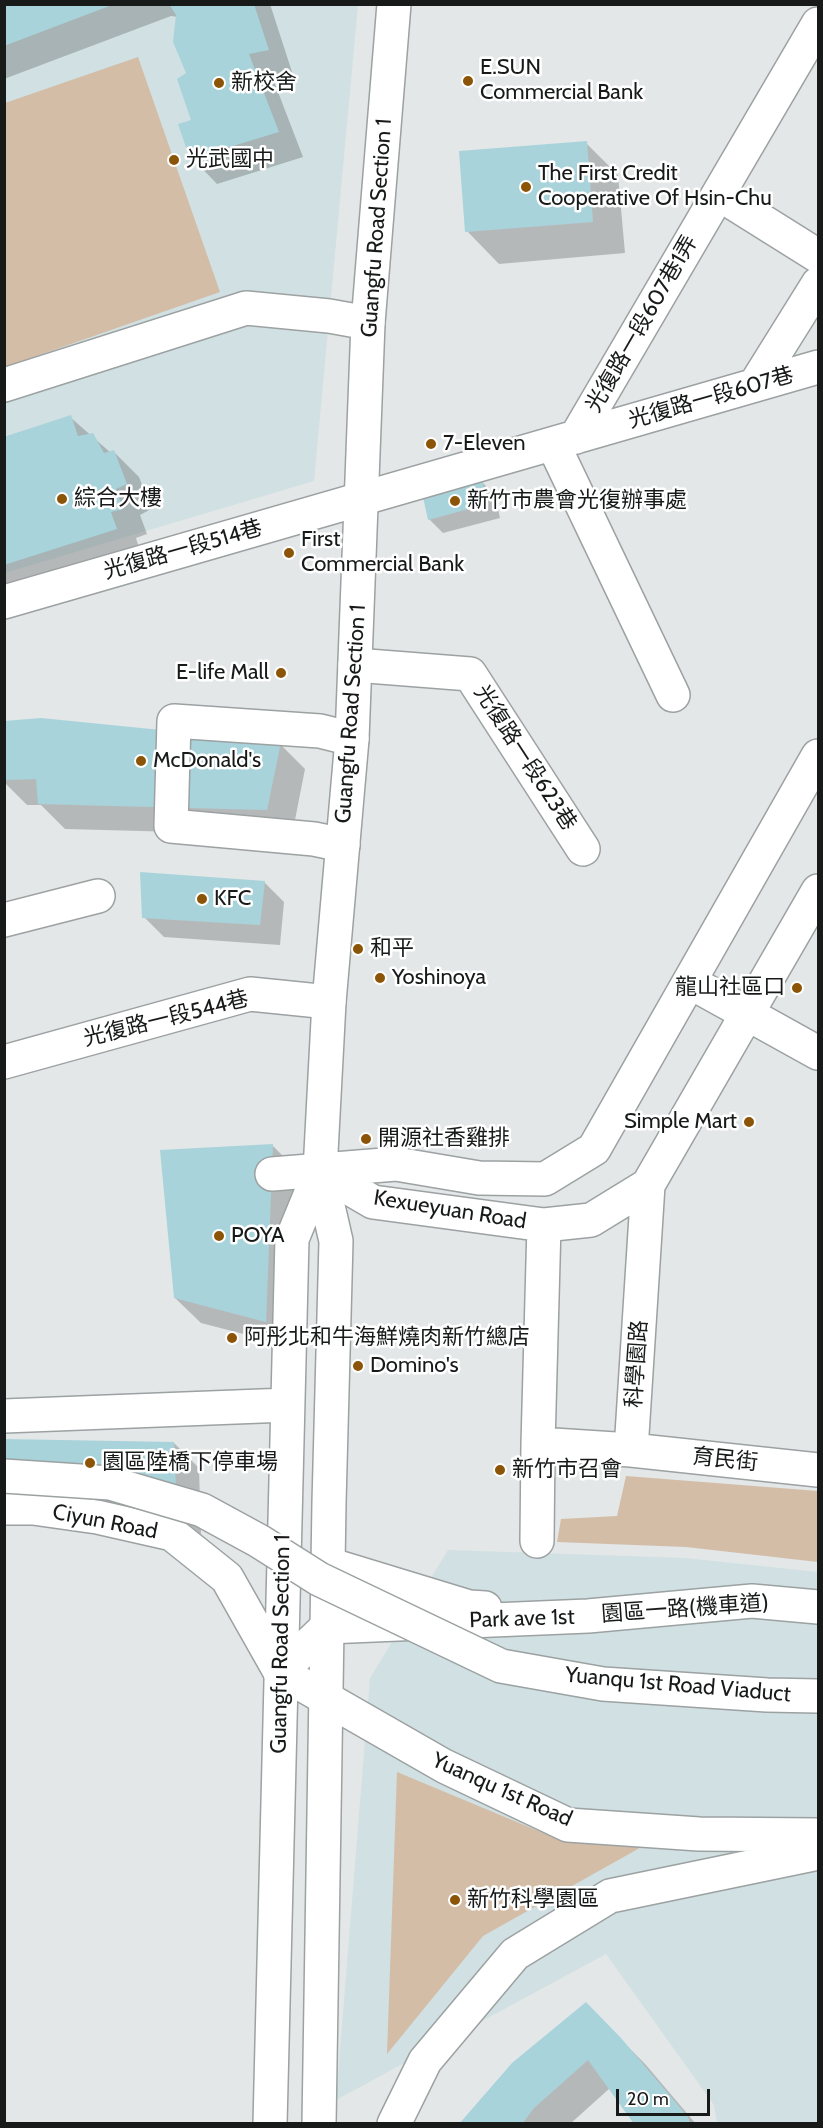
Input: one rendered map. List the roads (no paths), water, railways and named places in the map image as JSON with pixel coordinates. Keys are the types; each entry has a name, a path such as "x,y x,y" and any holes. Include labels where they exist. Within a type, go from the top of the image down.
{"street":[{"name":"Guangfu Road Section 1","path":"319,2124 336,1241 320,1171 329,1002 352,739 368,323 394,4"},
{"name":"光復路一段607巷1弄","path":"564,440 718,194 819,24"},
{"path":"718,194 819,256"},
{"path":"755,385 819,284"},
{"path":"4,385 246,308 329,316 368,323"},
{"name":"光復路一段607巷","path":"362,499 819,367"},
{"path":"564,440 673,695"},
{"name":"光復路一段514巷","path":"4,602 362,499"},
{"name":"光復路一段623巷","path":"355,665 470,674 583,849"},
{"path":"343,845 314,839 171,826 174,722 320,731 352,739"},
{"name":"Kexueyuan Road","path":"320,1171 396,1164 479,1178 544,1179 594,1149 819,756"},
{"name":"Kexueyuan Road","path":"320,1171 373,1202 544,1225 591,1220 648,1185 819,891"},
{"path":"4,920 98,896"},
{"path":"690,982 819,1053"},
{"name":"光復路一段544巷","path":"4,1062 250,994 329,1002"},
{"name":"Guangfu Road Section 1","path":"270,2124 292,1239 320,1171"},
{"path":"272,1174 320,1171"},
{"name":"科學園路","path":"631,1450 648,1185"},
{"path":"537,1541 544,1225"},
{"path":"4,1416 287,1405"},
{"path":"538,1444 631,1450"},
{"name":"育民街","path":"631,1450 819,1470"},
{"name":"Yuanqu 1st Road Viaduct","path":"4,1476 110,1483 202,1510 259,1541 319,1579 501,1666 603,1684 767,1695 819,1696"},
{"name":"Ciyun Road","path":"4,1508 33,1508 97,1517 172,1534 227,1578 280,1672"},
{"name":"Park ave 1st","path":"328,1564 469,1607 588,1616"},
{"name":"園區一路(機車道)","path":"588,1616 752,1601 819,1607"},
{"path":"588,1616 741,1620 819,1627"},
{"name":"Park ave 1st","path":"327,1627 588,1616"},
{"path":"280,1672 327,1627"},
{"name":"Yuanqu 1st Road","path":"280,1672 444,1766 568,1825 699,1834 819,1835"},
{"path":"394,2124 425,2061 515,1954 610,1896 819,1853"}],"place":[{"name":"E.SUN Commercial Bank","path":"468,81"},
{"name":"新校舍","path":"219,83"},
{"name":"光武國中","path":"174,160"},
{"name":"The First Credit Cooperative Of Hsin-Chu","path":"526,187"},
{"name":"7-Eleven","path":"431,444"},
{"name":"綜合大樓","path":"62,499"},
{"name":"新竹市農會光復辦事處","path":"455,501"},
{"name":"First Commercial Bank","path":"289,553"},
{"name":"E-life Mall","path":"281,673"},
{"name":"McDonald's","path":"141,761"},
{"name":"KFC","path":"202,899"},
{"name":"和平","path":"358,949"},
{"name":"Yoshinoya","path":"380,978"},
{"name":"龍山社區口","path":"797,988"},
{"name":"Simple Mart","path":"749,1122"},
{"name":"開源社香雞排","path":"366,1139"},
{"name":"POYA","path":"219,1236"},
{"name":"阿彤北和牛海鮮燒肉新竹總店","path":"232,1338"},
{"name":"Domino's","path":"358,1366"},
{"name":"園區陸橋下停車場","path":"90,1463"},
{"name":"新竹市召會","path":"500,1470"},
{"name":"新竹科學園區","path":"455,1900"}]}
